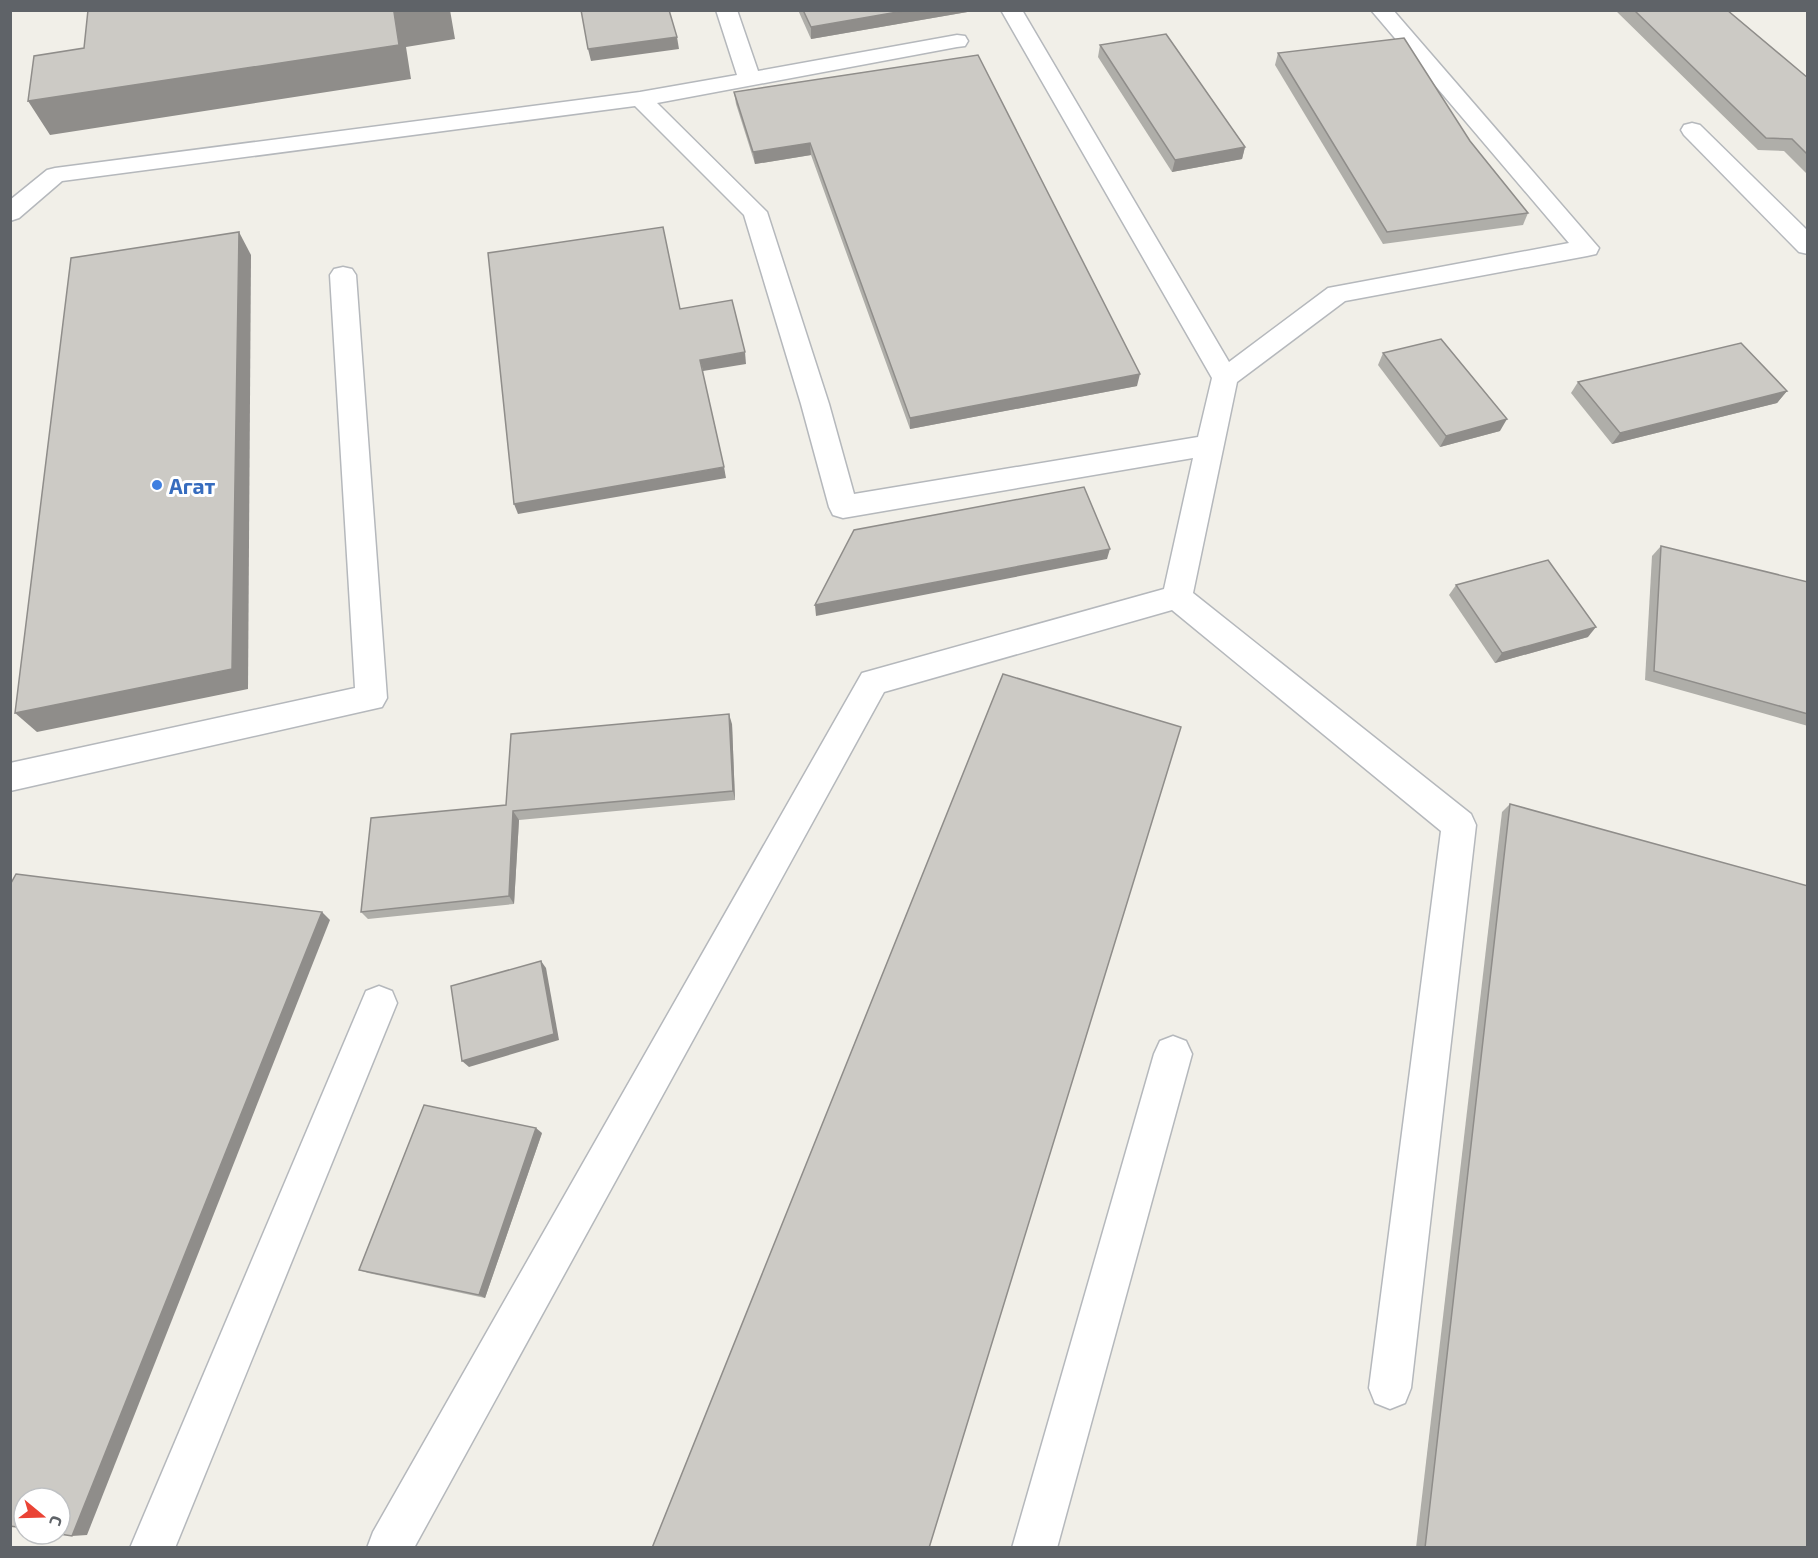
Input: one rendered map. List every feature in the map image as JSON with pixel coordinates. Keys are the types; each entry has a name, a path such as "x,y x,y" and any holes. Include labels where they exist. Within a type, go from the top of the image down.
{"lane":[{"path":"726,10 750,79"},
{"path":"1011,10 1225,378"},
{"path":"1177,597 1225,378 1337,294 1587,248 1381,10"},
{"path":"10,213 55,175 640,99 957,41"},
{"path":"640,99 756,212 815,404 843,507 1211,445"},
{"path":"1692,129 1808,246"},
{"path":"10,777 371,698 343,275"},
{"path":"1177,597 1459,825 1390,1388"},
{"path":"389,1548 873,682 1177,597"},
{"path":"152,1548 378,1003"},
{"path":"1034,1548 1173,1054"}],"building":[{"path":"88,10 405,10 394,12 399,45 28,101 34,56 84,48"},
{"path":"581,10 669,10 677,37 588,49"},
{"path":"803,10 909,10 811,27"},
{"path":"1634,10 1727,10 1808,78 1808,155 1792,139 1766,138"},
{"path":"1166,34 1245,147 1175,160 1100,45"},
{"path":"1404,38 1470,141 1528,213 1387,232 1278,53"},
{"path":"978,55 1140,374 910,418 810,143 753,152 734,92"},
{"path":"663,227 680,309 732,300 745,352 700,360 724,467 514,504 488,253"},
{"name":"Агат","path":"239,232 232,669 15,713 71,258"},
{"path":"1441,339 1507,419 1446,436 1383,353"},
{"path":"1741,343 1787,391 1620,433 1578,382"},
{"path":"1084,487 1110,549 815,605 854,530"},
{"path":"1661,546 1808,582 1808,714 1654,671"},
{"path":"1548,560 1596,627 1502,653 1456,585"},
{"path":"1003,674 1181,727 929,1548 652,1548"},
{"path":"729,714 733,791 513,811 509,896 361,912 371,818 506,805 511,734"},
{"path":"1510,804 1808,886 1808,1548 1425,1548"},
{"path":"16,874 322,912 72,1536 72,1486 12,1486 12,1526 10,1526 10,885"},
{"path":"541,961 554,1034 462,1061 451,986"},
{"path":"424,1105 536,1128 479,1295 359,1270"}],"place":[{"name":"Агат","path":"157,485"}]}
